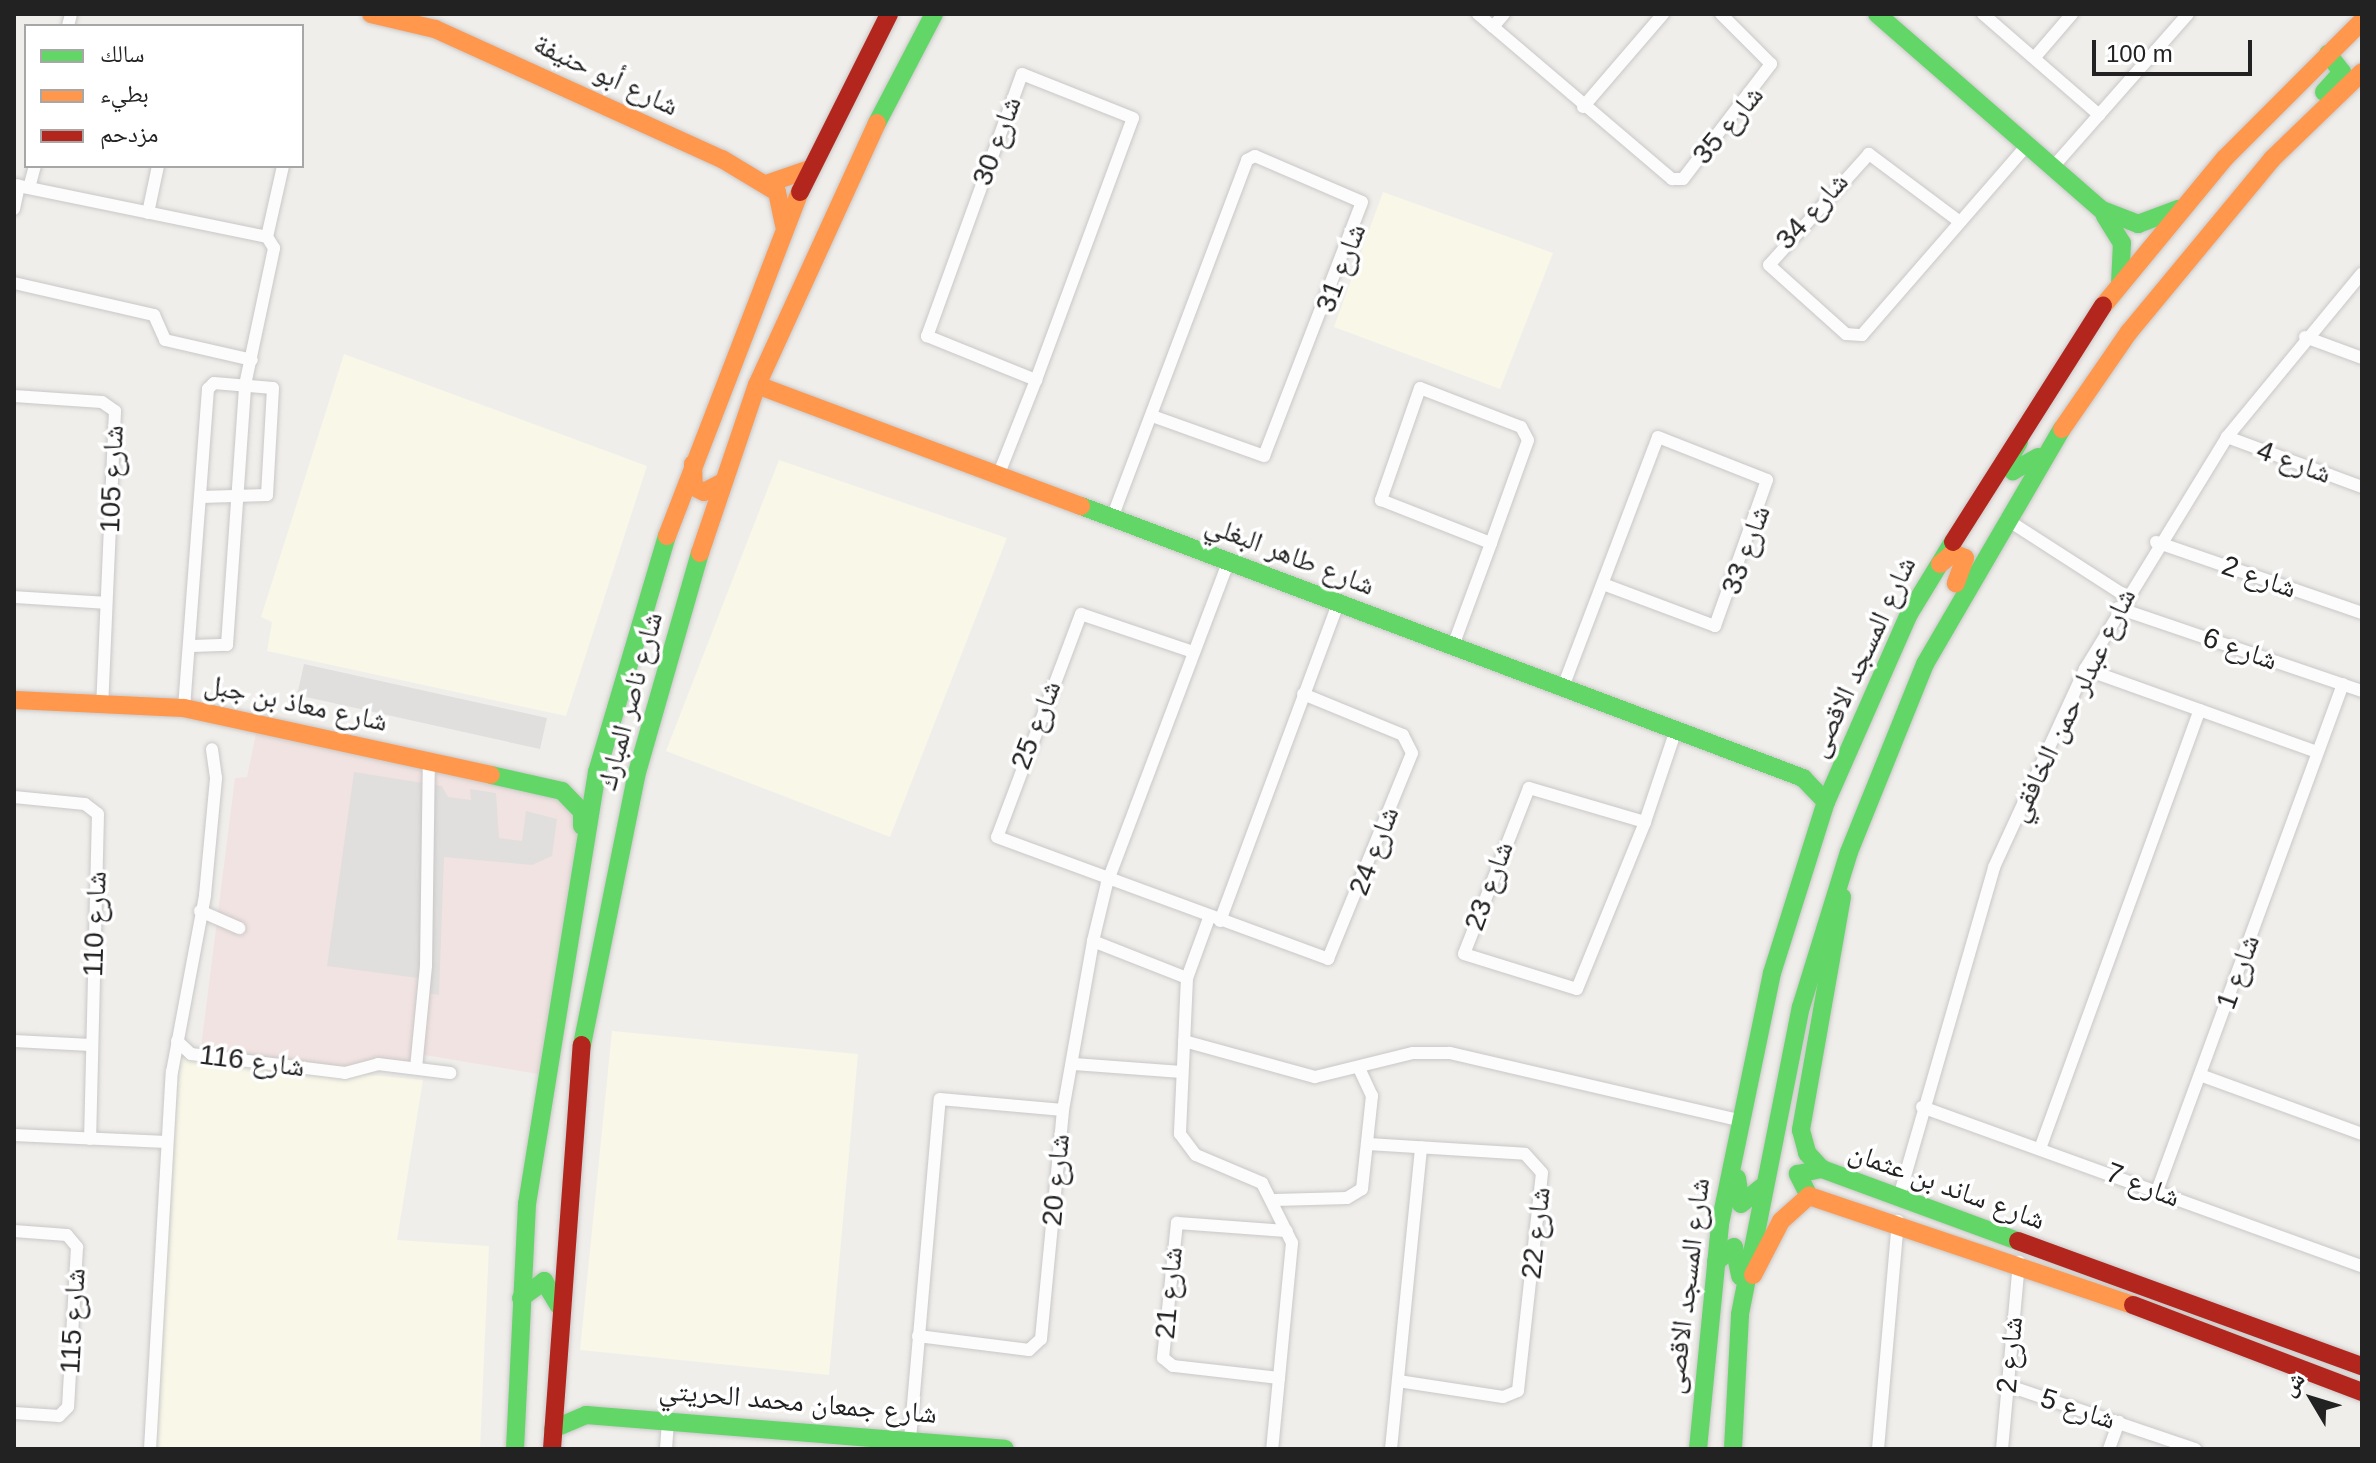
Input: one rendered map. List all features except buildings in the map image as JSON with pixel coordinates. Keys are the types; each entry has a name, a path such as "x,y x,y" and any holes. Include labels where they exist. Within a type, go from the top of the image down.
{"street":[{"name":"شارع أبو حنيفة","path":"371,14 460,39 769,183"},
{"name":"شارع ناصر المبارك","path":"515,1449 521,1298 552,1016 582,835 597,772 693,462 784,228 810,169 889,14"},
{"name":"شارع ناصر المبارك","path":"552,1449 559,1308 590,1013 636,776 721,483 757,385 832,208 934,14"},
{"name":"شارع 35","path":"1478,14 1583,107 1672,179 1683,179 1771,64 1721,14"},
{"path":"1493,27 1504,14"},
{"path":"1583,107 1663,14"},
{"path":"1877,14 2102,210 2122,243 2120,284"},
{"path":"1983,14 2099,115"},
{"path":"2035,57 2072,14"},
{"path":"2053,167 2188,14"},
{"name":"شارع المسجد الاقصى","path":"1698,1449 1716,1262 1737,1124 1772,973 1826,802 1924,587 2058,365 2120,284 2182,208 2362,21"},
{"path":"2284,146 2342,72 2328,54"},
{"name":"شارع المسجد الاقصى","path":"1733,1449 1740,1314 1763,1184 1801,1007 1849,852 1925,664 2053,441 2129,332 2284,146 2362,72"},
{"name":"شارع 30","path":"998,476 1036,380 1133,118 1022,74 927,336 1036,380"},
{"name":"شارع 34","path":"1960,222 1869,154 1768,264 1846,334 1860,336 1960,222 2027,145"},
{"name":"شارع 31","path":"1112,518 1247,160 1255,156 1362,202 1264,456 1152,416"},
{"path":"14,209 21,186 34,168"},
{"path":"148,213 158,168"},
{"path":"192,646 227,645 245,385 274,248 267,237 283,168"},
{"path":"784,228 783,203 769,183 810,169"},
{"path":"21,186 267,237"},
{"path":"2102,210 2138,224 2182,208"},
{"name":"شارع عبدلر حمن الخافقي","path":"1899,1197 1922,1107 1994,867 2085,669 2156,542 2227,437 2305,337 2362,273"},
{"path":"14,283 154,315 168,342 252,360"},
{"path":"2305,337 2362,358"},
{"path":"2053,441 2027,468 2013,471 2009,459 2058,365"},
{"path":"184,708 192,646 201,497 209,387 245,385 275,391 271,483 263,497 201,497"},
{"name":"شارع طاهر البغلي","path":"757,385 1803,778 1826,802"},
{"path":"1453,646 1491,543 1527,433 1420,388 1381,500 1491,543"},
{"name":"شارع 105","path":"14,396 102,402 115,411 102,704"},
{"name":"شارع 33","path":"1563,687 1658,437 1767,480 1715,626 1603,584"},
{"name":"شارع 4","path":"2227,437 2362,487"},
{"path":"693,462 694,487 704,492 721,483"},
{"path":"2006,519 2124,595"},
{"name":"شارع 2","path":"2156,542 2362,613"},
{"path":"1924,587 1947,556 1965,558 1925,664"},
{"path":"1063,1110 1074,1064 1093,941 1107,883 1228,562"},
{"path":"14,597 106,603"},
{"path":"1272,1449 1292,1253 1275,1200 1250,1174 1184,1146 1182,1072 1187,978 1214,919 1338,603"},
{"name":"شارع 6","path":"2118,608 2362,691"},
{"name":"شارع 25","path":"1162,903 1003,842 997,828 1081,614 1193,652"},
{"path":"2085,669 2317,752"},
{"name":"شارع 1","path":"2157,1191 2343,684"},
{"name":"شارع 24","path":"1162,903 1328,959 1412,753 1403,735 1303,694"},
{"name":"شارع معاذ بن جبل","path":"14,700 184,708 562,791"},
{"path":"2041,1146 2200,710"},
{"name":"شارع 23","path":"1645,822 1529,788 1464,954 1577,989 1645,822 1676,730"},
{"name":"شارع 116","path":"212,749 216,778 200,911 177,1041 188,1053 345,1073 374,1065 450,1073"},
{"path":"416,1068 425,979 429,760"},
{"path":"1803,778 1840,768"},
{"path":"582,835 582,812 562,791 597,772"},
{"name":"شارع 110","path":"14,797 85,804 98,814 91,1045"},
{"name":"شارع ساند بن عثمان","path":"1849,852 1801,1130 1807,1153 1822,1169 2203,1311 2362,1366"},
{"path":"200,911 239,928"},
{"path":"1093,941 1187,978"},
{"path":"552,1016 569,1031 590,1013"},
{"path":"14,1041 91,1045 90,1139"},
{"path":"150,1449 166,1142 177,1041"},
{"path":"1184,1041 1315,1077 1413,1053 1450,1053 1737,1124 1738,1202 1753,1202 1763,1184"},
{"path":"1074,1064 1182,1072"},
{"path":"1275,1200 1356,1195 1368,1144 1372,1092 1359,1068"},
{"path":"2200,1075 2362,1134"},
{"name":"شارع 20","path":"910,1439 918,1336 940,1099 1063,1110 1037,1347 918,1336"},
{"name":"شارع 7","path":"1922,1107 2041,1146 2362,1266"},
{"path":"14,1135 166,1142"},
{"path":"1368,1144 1421,1147 1391,1449"},
{"name":"شارع 22","path":"1398,1381 1508,1397 1521,1384 1539,1164 1525,1154 1421,1147"},
{"path":"1744,1292 1781,1221 1809,1196 1798,1174 1822,1169"},
{"name":"شارع ساند بن عثمان","path":"1809,1196 1898,1221 2019,1262 2193,1332 2362,1392"},
{"path":"1878,1449 1898,1221"},
{"name":"شارع 21","path":"1279,1378 1173,1366 1163,1358 1177,1223 1287,1231"},
{"name":"شارع 115","path":"14,1231 67,1235 77,1247 68,1407 59,1416 14,1413"},
{"path":"1716,1262 1726,1248 1740,1253 1740,1314"},
{"name":"شارع 2","path":"2002,1449 2019,1262"},
{"path":"521,1298 532,1283 544,1281 559,1308"},
{"path":"2193,1332 2203,1311"},
{"path":"2239,1348 2236,1339 2249,1325"},
{"name":"شارع 5","path":"2006,1385 2195,1449"},
{"path":"553,1386 586,1415"},
{"name":"شارع جمعان محمد الحريتي","path":"553,1429 586,1415 668,1419 1005,1449"},
{"path":"666,1449 668,1419"},
{"path":"2109,1449 2119,1422"}],"shaded area":[{"path":"1383,192 1553,253 1500,389 1334,327"},
{"path":"344,354 647,466 566,716 267,651 272,622 261,617"},
{"path":"779,460 1007,538 890,837 666,751"},
{"path":"304,664 547,718 540,749 297,695"},
{"path":"258,724 562,791 582,820 544,1075 418,1054 416,1068 361,1071 200,1055 235,778 247,777"},
{"path":"354,772 442,786 448,797 471,800 470,789 496,793 499,838 522,841 526,811 557,819 552,856 532,865 444,857 439,995 425,993 425,979 327,966"},
{"path":"612,1031 858,1054 829,1375 580,1350"},
{"path":"180,1057 423,1080 397,1240 489,1246 480,1449 152,1449"}],"traffic: fast":[{"path":"877,123 934,14"},
{"path":"1877,14 2102,210 2138,224 2178,209"},
{"path":"2324,92 2342,72 2328,54"},
{"path":"2105,216 2122,243 2120,284"},
{"path":"1733,1449 1740,1314 1801,1007 1849,852 1925,664 2062,429"},
{"path":"2019,442 2009,459 2013,471 2038,457"},
{"path":"1081,506 1803,778 1826,802"},
{"path":"515,1449 527,1204 597,772 667,536"},
{"path":"1698,1449 1720,1224 1772,973 1826,802 1909,614 1953,542"},
{"path":"582,1045 636,776 700,553"},
{"path":"491,775 562,791 582,812 582,826"},
{"path":"1842,897 1801,1130 1807,1153 1822,1169 2018,1241"},
{"path":"1809,1196 1798,1174 1822,1169"},
{"path":"1737,1178 1741,1204 1762,1187"},
{"path":"1716,1262 1734,1247 1740,1276"},
{"path":"521,1298 544,1281 559,1306"},
{"path":"553,1429 586,1415 1005,1449"}],"traffic: slow":[{"path":"371,14 435,29 722,159 777,192 784,226"},
{"path":"2103,306 2225,158 2362,21"},
{"path":"2062,429 2129,332 2272,159 2362,72"},
{"path":"700,553 757,385 877,123"},
{"path":"769,183 810,169"},
{"path":"667,536 800,192"},
{"path":"757,385 1081,506"},
{"path":"693,464 694,487 704,492 721,483"},
{"path":"1940,564 1953,553 1965,558 1956,583"},
{"path":"14,700 184,708 491,775"},
{"path":"1753,1275 1781,1221 1809,1196 2133,1305"}],"traffic: jam":[{"path":"800,192 889,14"},
{"path":"1953,542 2103,306"},
{"path":"552,1449 582,1045"},
{"path":"2018,1241 2362,1366"},
{"path":"2133,1305 2362,1392"}]}
